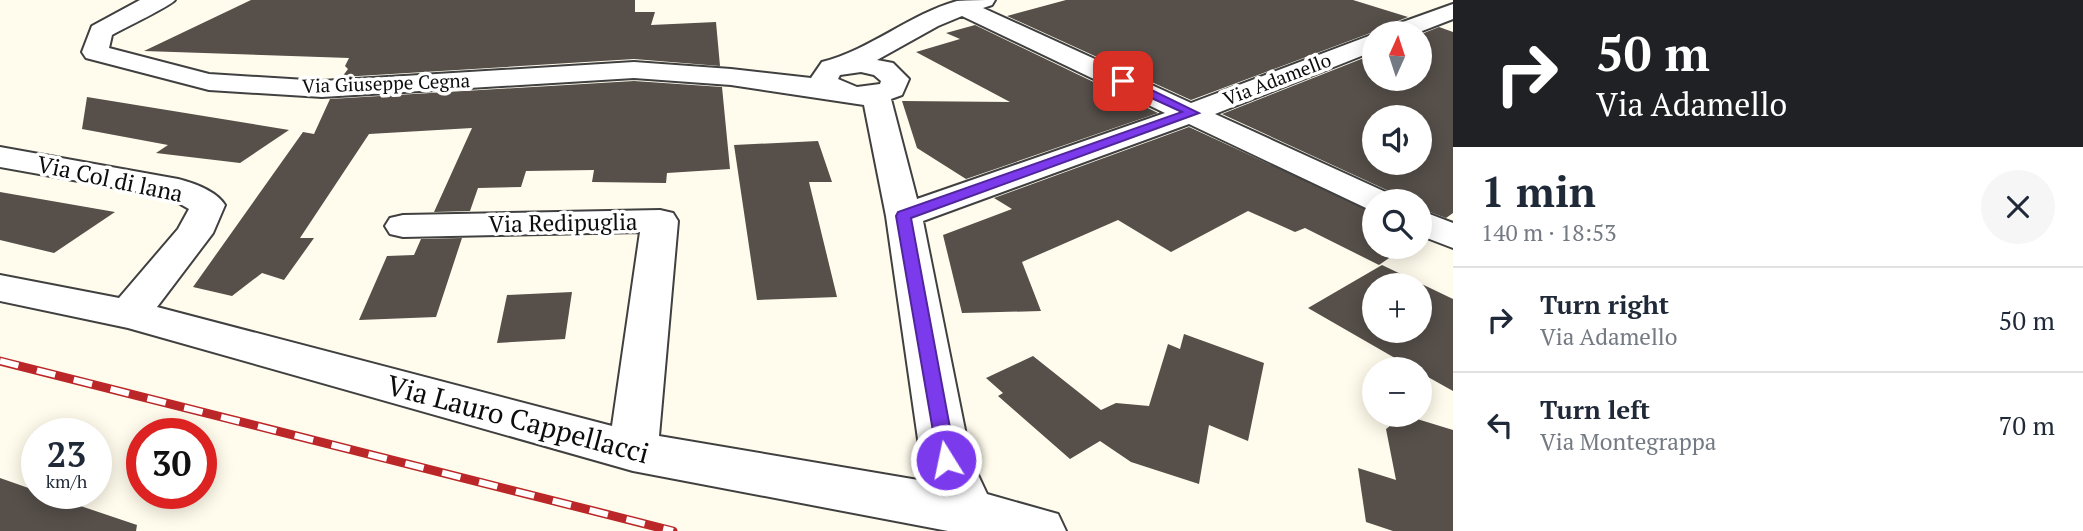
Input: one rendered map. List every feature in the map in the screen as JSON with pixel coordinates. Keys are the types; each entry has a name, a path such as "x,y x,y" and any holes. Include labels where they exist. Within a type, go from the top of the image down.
{"street":[{"name":"Via Giuseppe Cegna","path":"164,0 150,4 101,31 95,52 209,82 322,89 634,70 731,78 839,74 879,82"},
{"path":"839,74 897,40 973,3 1192,113 1362,193"},
{"path":"1427,21 1453,11"},
{"path":"897,40 879,82 946,460 969,512"},
{"name":"Via Adamello","path":"904,216 1192,113 1362,47"},
{"name":"Via Col di lana","path":"0,156 178,189 208,205 195,233 128,314"},
{"name":"Via Redipuglia","path":"403,226 660,221 634,451"},
{"path":"1432,227 1453,237"},
{"name":"Via Lauro Cappellacci","path":"0,288 128,314 634,451 969,512 1039,531"}],"building":[{"path":"251,0 635,0 635,12 655,12 651,25 716,22 720,66 634,59 342,77 348,69 345,66 349,58 144,51"},
{"path":"1066,0 1353,0 1408,17 1398,21 1362,21 1362,36 1191,100 1007,16"},
{"path":"975,25 1158,113 966,179 917,148 902,101 1010,102 916,52 960,39 946,33"},
{"path":"1439,27 1453,32 1453,213 1446,218 1432,213 1432,189 1384,189 1222,114 1362,59 1362,91 1432,91 1432,30"},
{"path":"634,81 722,87 730,169 667,173 666,183 592,182 594,170 526,171 521,187 478,188 470,211 434,212 472,128 369,134 300,238 314,238 284,280 262,273 232,296 193,287 303,132 314,134 330,99"},
{"path":"87,97 289,130 240,163 156,153 168,145 82,129"},
{"path":"1189,127 1362,206 1362,256 1305,228 1295,232 1248,211 1171,252 1118,220 1022,262 1041,311 962,313 943,235 1012,209 994,198"},
{"path":"818,141 832,182 809,182 837,297 757,300 734,145"},
{"path":"0,192 115,212 54,253 0,240"},
{"path":"462,238 436,317 359,320 387,256 414,255 421,239"},
{"path":"1367,259 1388,259 1379,265"},
{"path":"1382,265 1399,273 1368,273"},
{"path":"1362,277 1362,339 1308,308"},
{"path":"1432,289 1453,299 1453,391 1432,379 1432,357 1393,357 1369,343 1432,343"},
{"path":"572,292 565,339 497,343 507,295"},
{"path":"1184,334 1264,363 1248,441 1209,425 1199,484 1131,462 1100,441 1070,459 998,396 1003,393 986,378 1033,356 1101,410 1116,403 1149,406 1168,344 1180,349"},
{"path":"1432,424 1453,430 1453,531 1393,531 1366,522 1358,468 1396,480 1386,429 1432,427"},
{"path":"0,478 21,485 21,509 90,509 137,525 136,531 0,531"}],"railway":[{"path":"0,361 673,531"}],"route":[{"path":"946,460 904,216 1192,113 1123,81"}]}
